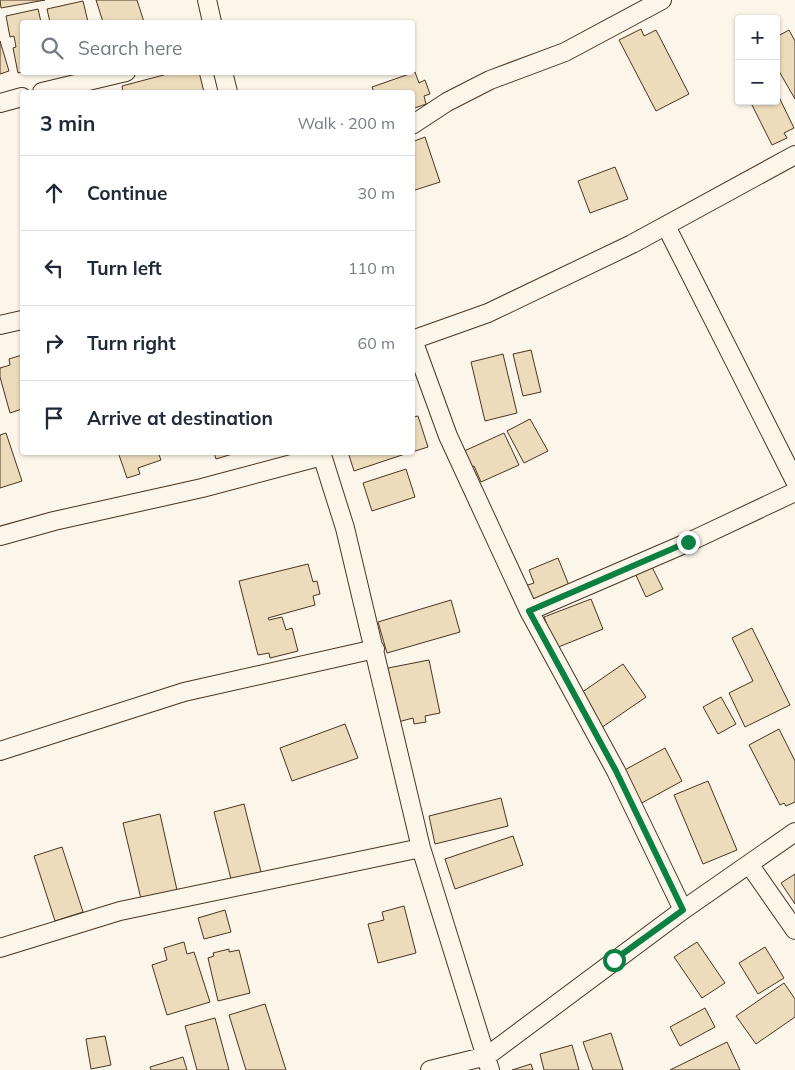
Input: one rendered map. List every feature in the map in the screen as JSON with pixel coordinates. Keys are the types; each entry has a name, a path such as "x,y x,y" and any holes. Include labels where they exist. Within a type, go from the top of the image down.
{"street":[{"path":"207,0 212,20"},
{"path":"415,123 447,102 490,80 574,48 662,0"},
{"path":"50,90 113,75"},
{"path":"224,75 228,90"},
{"path":"0,103 20,98"},
{"path":"415,339 488,313 632,244 795,155"},
{"path":"666,226 795,481"},
{"path":"0,325 20,320"},
{"path":"415,345 448,436 529,611 616,771 683,910"},
{"path":"0,536 54,521 202,488 318,455"},
{"path":"321,455 345,528 421,848 488,1063"},
{"path":"529,611 688,542 795,492"},
{"path":"0,751 184,692 375,649"},
{"path":"430,1070 488,1063 683,910 795,832"},
{"path":"0,948 120,911 421,848"},
{"path":"749,864 795,930"}],"building":[{"path":"0,0 45,0 1,8"},
{"path":"96,0 137,0 143,20 102,20"},
{"path":"83,1 88,20 50,20 47,9"},
{"path":"38,9 41,20 20,20 20,72 18,73 13,48 16,47 14,36 10,37 6,16"},
{"path":"641,29 644,36 656,30 689,94 656,111 619,40"},
{"path":"789,30 795,41 795,99 780,73 780,35"},
{"path":"0,41 9,71 0,74"},
{"path":"415,72 419,83 425,80 430,94 424,96 426,104 415,108 415,90 373,90 372,87 406,75 415,75"},
{"path":"164,75 200,75 204,90 123,90 122,86"},
{"path":"780,99 794,128 784,133 787,138 772,145 752,105 780,105"},
{"path":"425,137 440,182 415,190 415,141"},
{"path":"615,167 628,199 590,213 578,181"},
{"path":"531,350 541,392 523,396 513,354"},
{"path":"503,354 517,413 485,421 471,362"},
{"path":"20,356 20,410 10,413 0,377 0,368 10,365 9,359"},
{"path":"415,416 418,416 428,447 415,451"},
{"path":"530,419 548,451 524,463 507,431"},
{"path":"6,433 22,481 0,488 0,435"},
{"path":"504,433 519,465 481,482 474,466 469,468 462,452"},
{"path":"119,455 159,455 161,460 138,468 140,474 127,478"},
{"path":"215,455 229,455 216,459"},
{"path":"349,455 402,455 354,471"},
{"path":"406,469 415,497 372,511 363,483"},
{"path":"558,558 570,588 532,603 525,586 534,583 529,570"},
{"path":"650,563 663,589 646,597 634,571"},
{"path":"308,564 313,582 317,581 320,594 313,596 315,605 268,618 269,620 282,617 286,630 292,628 298,651 270,658 269,653 258,655 239,581"},
{"path":"591,599 603,629 556,648 544,617"},
{"path":"451,600 460,632 387,653 378,622"},
{"path":"752,628 790,705 745,727 729,693 753,681 732,638"},
{"path":"429,660 440,713 425,716 426,722 414,724 413,718 398,722 388,668"},
{"path":"623,664 646,697 601,728 578,695"},
{"path":"721,697 736,724 718,734 703,707"},
{"path":"345,724 358,758 292,781 280,748"},
{"path":"779,729 795,761 795,802 786,806 784,803 780,805 749,745"},
{"path":"665,748 682,781 638,805 621,772"},
{"path":"708,781 737,850 703,864 674,795"},
{"path":"501,798 508,826 435,844 429,816"},
{"path":"244,804 261,872 231,879 214,812"},
{"path":"160,814 177,890 141,899 123,823"},
{"path":"513,836 523,865 455,889 445,859"},
{"path":"62,847 83,912 55,921 34,856"},
{"path":"795,874 795,904 781,883"},
{"path":"404,906 416,953 378,963 368,924 384,920 382,912"},
{"path":"225,910 231,932 204,939 198,918"},
{"path":"184,942 187,954 194,952 210,1002 167,1015 152,965 167,960 164,948"},
{"path":"697,942 725,983 702,998 674,957"},
{"path":"765,947 784,978 758,994 739,963"},
{"path":"229,949 229,952 239,950 250,993 218,1001 208,958 214,956 213,953"},
{"path":"784,983 795,999 795,1017 756,1044 736,1016"},
{"path":"265,1004 286,1070 246,1070 229,1015"},
{"path":"705,1008 715,1027 680,1046 670,1027"},
{"path":"215,1018 229,1070 197,1070 185,1026"},
{"path":"611,1033 623,1070 593,1070 583,1042"},
{"path":"105,1036 111,1065 91,1069 86,1039"},
{"path":"727,1042 740,1070 670,1070"},
{"path":"572,1045 579,1070 544,1070 540,1054"},
{"path":"183,1057 187,1070 151,1070 150,1067"},
{"path":"531,1064 533,1070 512,1070"}],"route":[{"path":"614,960 683,910 616,771 529,611 688,542"}]}
